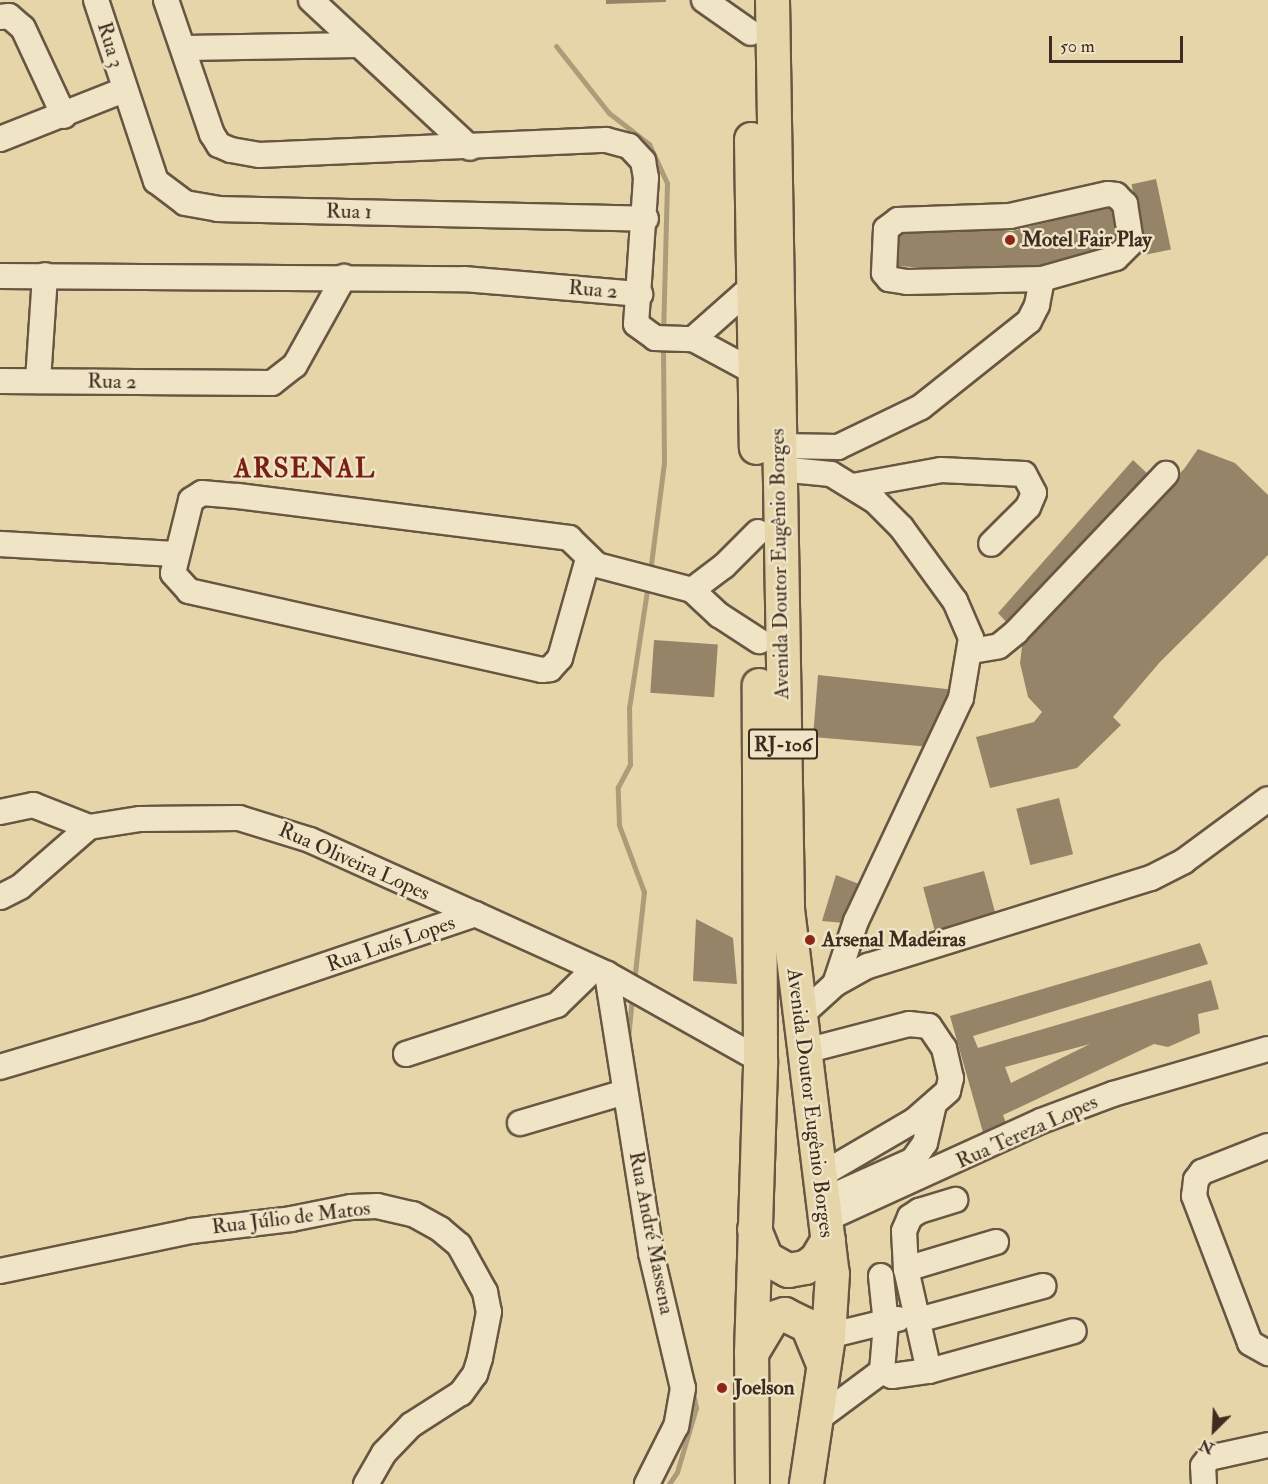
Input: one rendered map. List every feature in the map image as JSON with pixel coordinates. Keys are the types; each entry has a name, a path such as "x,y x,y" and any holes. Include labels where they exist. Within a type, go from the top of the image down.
{"highway":[{"name":"Avenida Doutor Eugênio Borges","path":"750,0 758,532 760,1060 751,1353 752,1484"},
{"name":"Avenida Doutor Eugênio Borges","path":"772,0 787,909 832,1273 826,1350 806,1484"},
{"path":"754,1227 766,1258 788,1270 805,1267 816,1259 825,1208"},
{"path":"751,1353 772,1318 784,1314 807,1325 826,1350"}],"street":[{"name":"Rua 3","path":"96,0 124,90"},
{"path":"166,0 184,48 358,45"},
{"path":"311,0 470,148"},
{"path":"704,0 751,33"},
{"path":"0,17 9,16 23,28 64,116"},
{"name":"Rua 2","path":"38,381 272,383 296,365 344,277 464,279 640,294 646,219 643,161 629,147 606,140 470,148 259,155 219,145 212,134 184,48"},
{"path":"0,139 64,116 124,90"},
{"name":"Rua 1","path":"124,90 156,181 173,196 197,207 646,219"},
{"path":"1108,194 1122,199 1131,243 1127,250 1116,258 1042,279 897,282 884,273 886,229 905,219 1010,216 1108,194"},
{"path":"0,381 38,381 45,275"},
{"path":"0,276 344,277"},
{"path":"779,457 838,447 921,407 989,357 1029,321 1037,305 1042,279"},
{"path":"673,338 753,286"},
{"path":"640,294 636,324 754,372"},
{"path":"779,457 831,474 853,486 901,527 955,601 966,621 972,651 961,698 856,921 835,984"},
{"path":"853,486 941,470 1024,474 1034,493 1028,507 991,544"},
{"path":"972,651 999,646 1016,632 1166,474"},
{"path":"588,559 560,658 550,669 542,670 189,591 173,573 176,554 192,500 202,493 569,538 588,559 651,582 692,590 719,615 759,641"},
{"path":"692,590 724,566 758,532"},
{"path":"0,544 176,554"},
{"path":"800,1016 835,984 868,966 1151,878 1184,861 1268,799"},
{"name":"Rua Oliveira Lopes","path":"0,812 33,806 88,827 140,819 239,818 310,840 475,914"},
{"path":"0,897 20,887 88,827"},
{"name":"Rua Luís Lopes","path":"0,1067 210,1004 475,914 609,976 760,1060"},
{"path":"406,1054 556,1005 609,976"},
{"name":"Rua André Massena","path":"609,976 651,1253 684,1388 676,1426 646,1484"},
{"path":"805,1051 909,1024 928,1026 944,1048 951,1078 948,1091 933,1107 825,1208"},
{"name":"Rua Tereza Lopes","path":"825,1208 1113,1094 1268,1049"},
{"path":"520,1123 626,1092"},
{"path":"825,1208 913,1160 926,1143 933,1107"},
{"path":"1268,1146 1202,1172 1196,1180 1194,1196 1250,1343 1268,1353"},
{"path":"929,1371 906,1269 904,1231 910,1217 955,1200"},
{"name":"Rua Júlio de Matos","path":"0,1271 191,1231 291,1219 351,1207 377,1206 413,1214 440,1229 459,1245 485,1292 489,1312 480,1358 461,1393 411,1425 384,1453 366,1484"},
{"path":"906,1269 996,1242"},
{"path":"815,1421 882,1371 885,1324 881,1276"},
{"path":"826,1350 885,1324 1043,1286"},
{"path":"882,1371 899,1376 929,1371 1074,1331"},
{"path":"1204,1484 1203,1466 1209,1458 1268,1445"}],"building":[{"path":"606,0 666,0 666,2 606,4"},
{"path":"1156,179 1171,249 1147,255 1132,184"},
{"name":"Motel Fair Play","path":"1113,206 1124,248 1018,274 897,266 900,222 1012,231"},
{"path":"1198,449 1235,463 1268,495 1268,555 1160,662 1113,717 1121,725 1077,768 990,788 976,737 1034,722 1042,712 1028,697 1020,663 1023,638 1075,576 1184,469"},
{"path":"1133,460 1150,476 1011,627 998,613"},
{"path":"654,640 718,644 714,697 650,693"},
{"path":"818,675 956,690 931,747 813,737"},
{"path":"1059,798 1073,854 1030,865 1016,809"},
{"path":"984,871 998,924 937,940 923,887"},
{"path":"836,875 859,884 844,923 822,921"},
{"path":"696,919 733,938 737,984 693,981"},
{"path":"1200,943 1208,964 973,1036 978,1048 1211,980 1219,1009 1198,1014 1200,1033 1168,1047 1154,1044 1003,1115 1010,1134 986,1143 950,1016","holes":["1090,1044 1011,1083 1005,1067"]}],"waterway":[{"path":"556,46 609,113 649,144 667,183 663,333"},
{"path":"650,572 664,463 663,345"},
{"path":"634,982 644,892 619,825 618,787 630,764 629,708 648,584"},
{"path":"628,1039 632,997"},
{"path":"669,1484 677,1472 696,1408 693,1392"}],"place":[{"name":"Motel Fair Play","path":"1010,240"},
{"name":"Arsenal Madeiras","path":"810,940"},
{"name":"Joelson","path":"722,1388"}],"district":[{"name":"ARSENAL","path":"305,469"}]}
